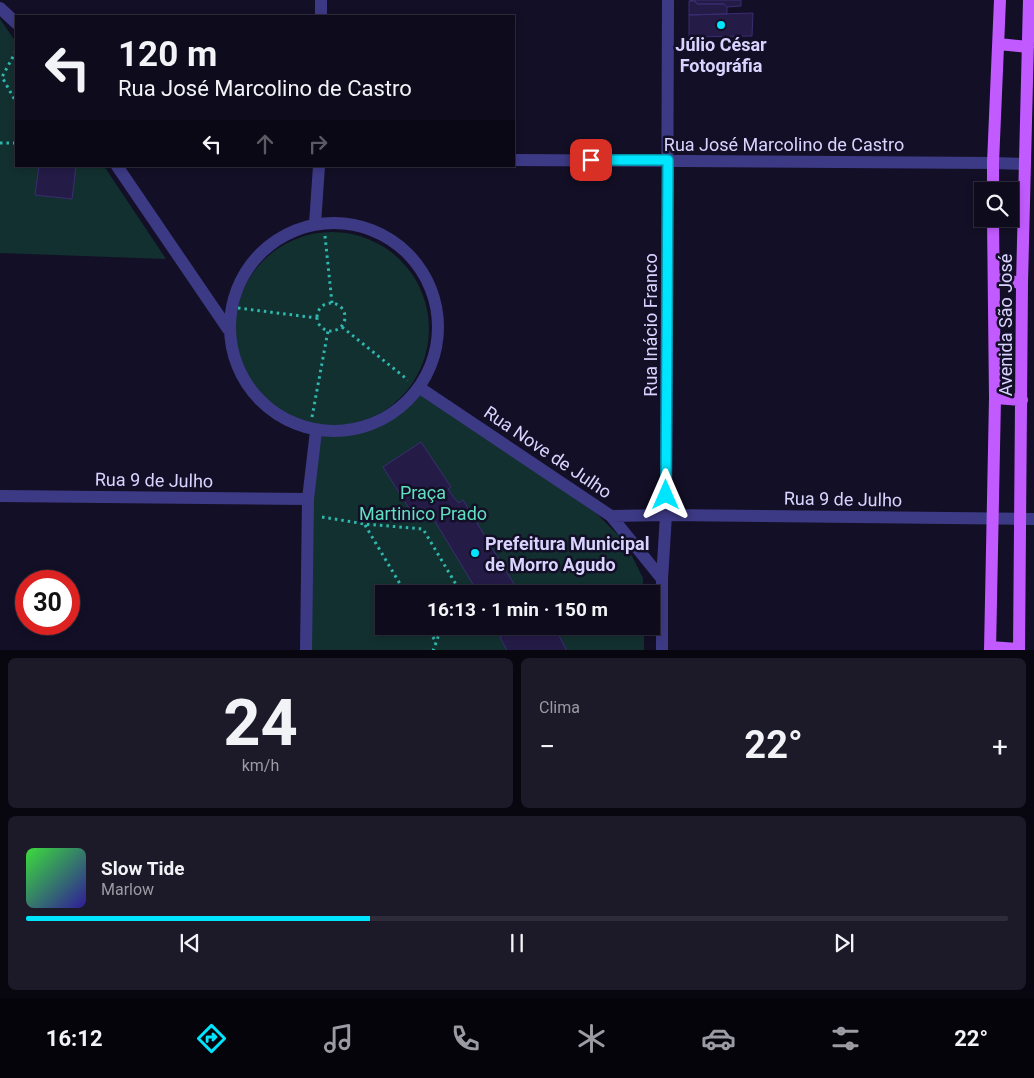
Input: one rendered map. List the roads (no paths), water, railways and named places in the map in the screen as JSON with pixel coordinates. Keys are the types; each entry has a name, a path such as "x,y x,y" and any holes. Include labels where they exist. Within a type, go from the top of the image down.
{"main road":[{"path":"993,182 1000,0"},
{"name":"Avenida São José","path":"1019,650 1022,283 1029,0"},
{"path":"999,44 1028,48"},
{"name":"Avenida São José","path":"990,649 995,398 993,227"},
{"path":"994,279 1022,283"},
{"path":"995,398 1022,400"},
{"path":"990,649 1019,650"}],"street":[{"path":"321,0 321,15"},
{"name":"Rua Inácio Franco","path":"662,650 662,579 666,515 668,0"},
{"path":"0,8 15,22"},
{"name":"Rua José Marcolino de Castro","path":"515,160 1024,164"},
{"path":"118,167 228,328"},
{"path":"319,167 320,228"},
{"path":"352,223 386,236 414,259 433,290 440,326 433,362 416,386 387,418 353,431 314,428 281,419 253,396 235,365 228,328 234,292 252,260 280,236 320,228 352,223"},
{"name":"Rua Nove de Julho","path":"416,386 611,516 666,515"},
{"path":"306,650 308,499 314,428"},
{"name":"Rua 9 de Julho","path":"0,496 308,499"},
{"name":"Rua 9 de Julho","path":"666,515 1034,518"},
{"path":"611,516 662,579"}],"place":[{"name":"Júlio César Fotográfia","path":"721,25"},
{"name":"Prefeitura Municipal de Morro Agudo","path":"475,553"}],"park label":[{"name":"Praça Martinico Prado","path":"423,502"}]}
